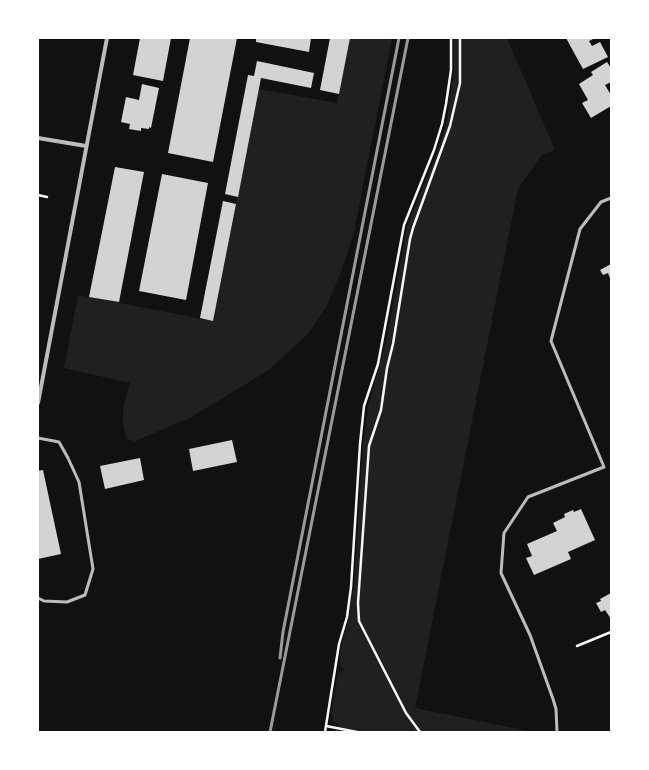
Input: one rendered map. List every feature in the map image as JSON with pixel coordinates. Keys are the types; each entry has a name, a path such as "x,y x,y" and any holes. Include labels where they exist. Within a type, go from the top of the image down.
{"street":[{"path":"38,403 107,38"},
{"path":"38,138 86,146"}],"lane":[{"path":"556,732 556,709 554,699 530,635 501,573 504,533 528,497 604,467 551,341 580,230 601,202 611,198"},
{"path":"38,438 59,442 79,482 93,569 85,596 67,602 38,598"}],"path":[{"path":"325,732 339,644 347,617 350,595 364,406 378,364 404,225 434,150 443,117 451,70 451,38"},
{"path":"420,732 406,713 359,621 358,604 369,446 382,410 387,368 410,239 446,140 460,83 460,38"},
{"path":"38,195 47,197"},
{"path":"577,646 611,632"},
{"path":"326,726 357,732"}],"shaded area":[{"path":"350,38 392,38 354,232 341,272 326,308 306,336 267,371 190,418 135,441 127,439 123,425 123,411 130,383 64,368 78,295 213,321 259,89 337,103"},
{"path":"454,38 507,38 555,150 542,155 518,189 415,708 533,732 335,732 339,725 333,721 331,714 338,673 344,671 340,665 340,654 349,617 354,587 363,444 368,406 386,342 407,226 437,152 446,125 454,71"}],"building":[{"path":"140,38 171,38 163,81 133,75"},
{"path":"190,38 237,38 213,162 168,153"},
{"path":"256,38 311,38 309,52 256,42"},
{"path":"330,38 350,38 339,94 320,90"},
{"path":"566,38 595,38 589,41 592,46 600,42 608,57 583,69"},
{"path":"257,61 314,73 311,88 261,78 238,197 225,194 248,75 254,76"},
{"path":"607,62 611,68 611,82 605,85 611,95 611,106 591,118 582,103 588,100 579,84 593,75 591,72"},
{"path":"142,84 159,88 151,128 141,128 141,131 129,129 130,124 121,122 126,97 139,100"},
{"path":"115,167 144,172 119,302 89,297"},
{"path":"162,174 208,183 186,300 139,291"},
{"path":"223,201 236,204 213,321 200,318"},
{"path":"611,264 611,281 608,273 603,275 600,270"},
{"path":"232,440 237,462 193,471 189,449"},
{"path":"140,458 144,480 105,489 100,466"},
{"path":"43,470 61,554 38,559 38,471"},
{"path":"581,509 595,540 568,552 571,559 534,575 526,558 532,556 527,544 557,531 553,523 565,517 564,514 573,510 574,512"},
{"path":"611,593 611,619 605,610 601,612 596,603"}],"railway":[{"path":"280,658 283,632 399,38"},
{"path":"270,732 408,38"}]}
